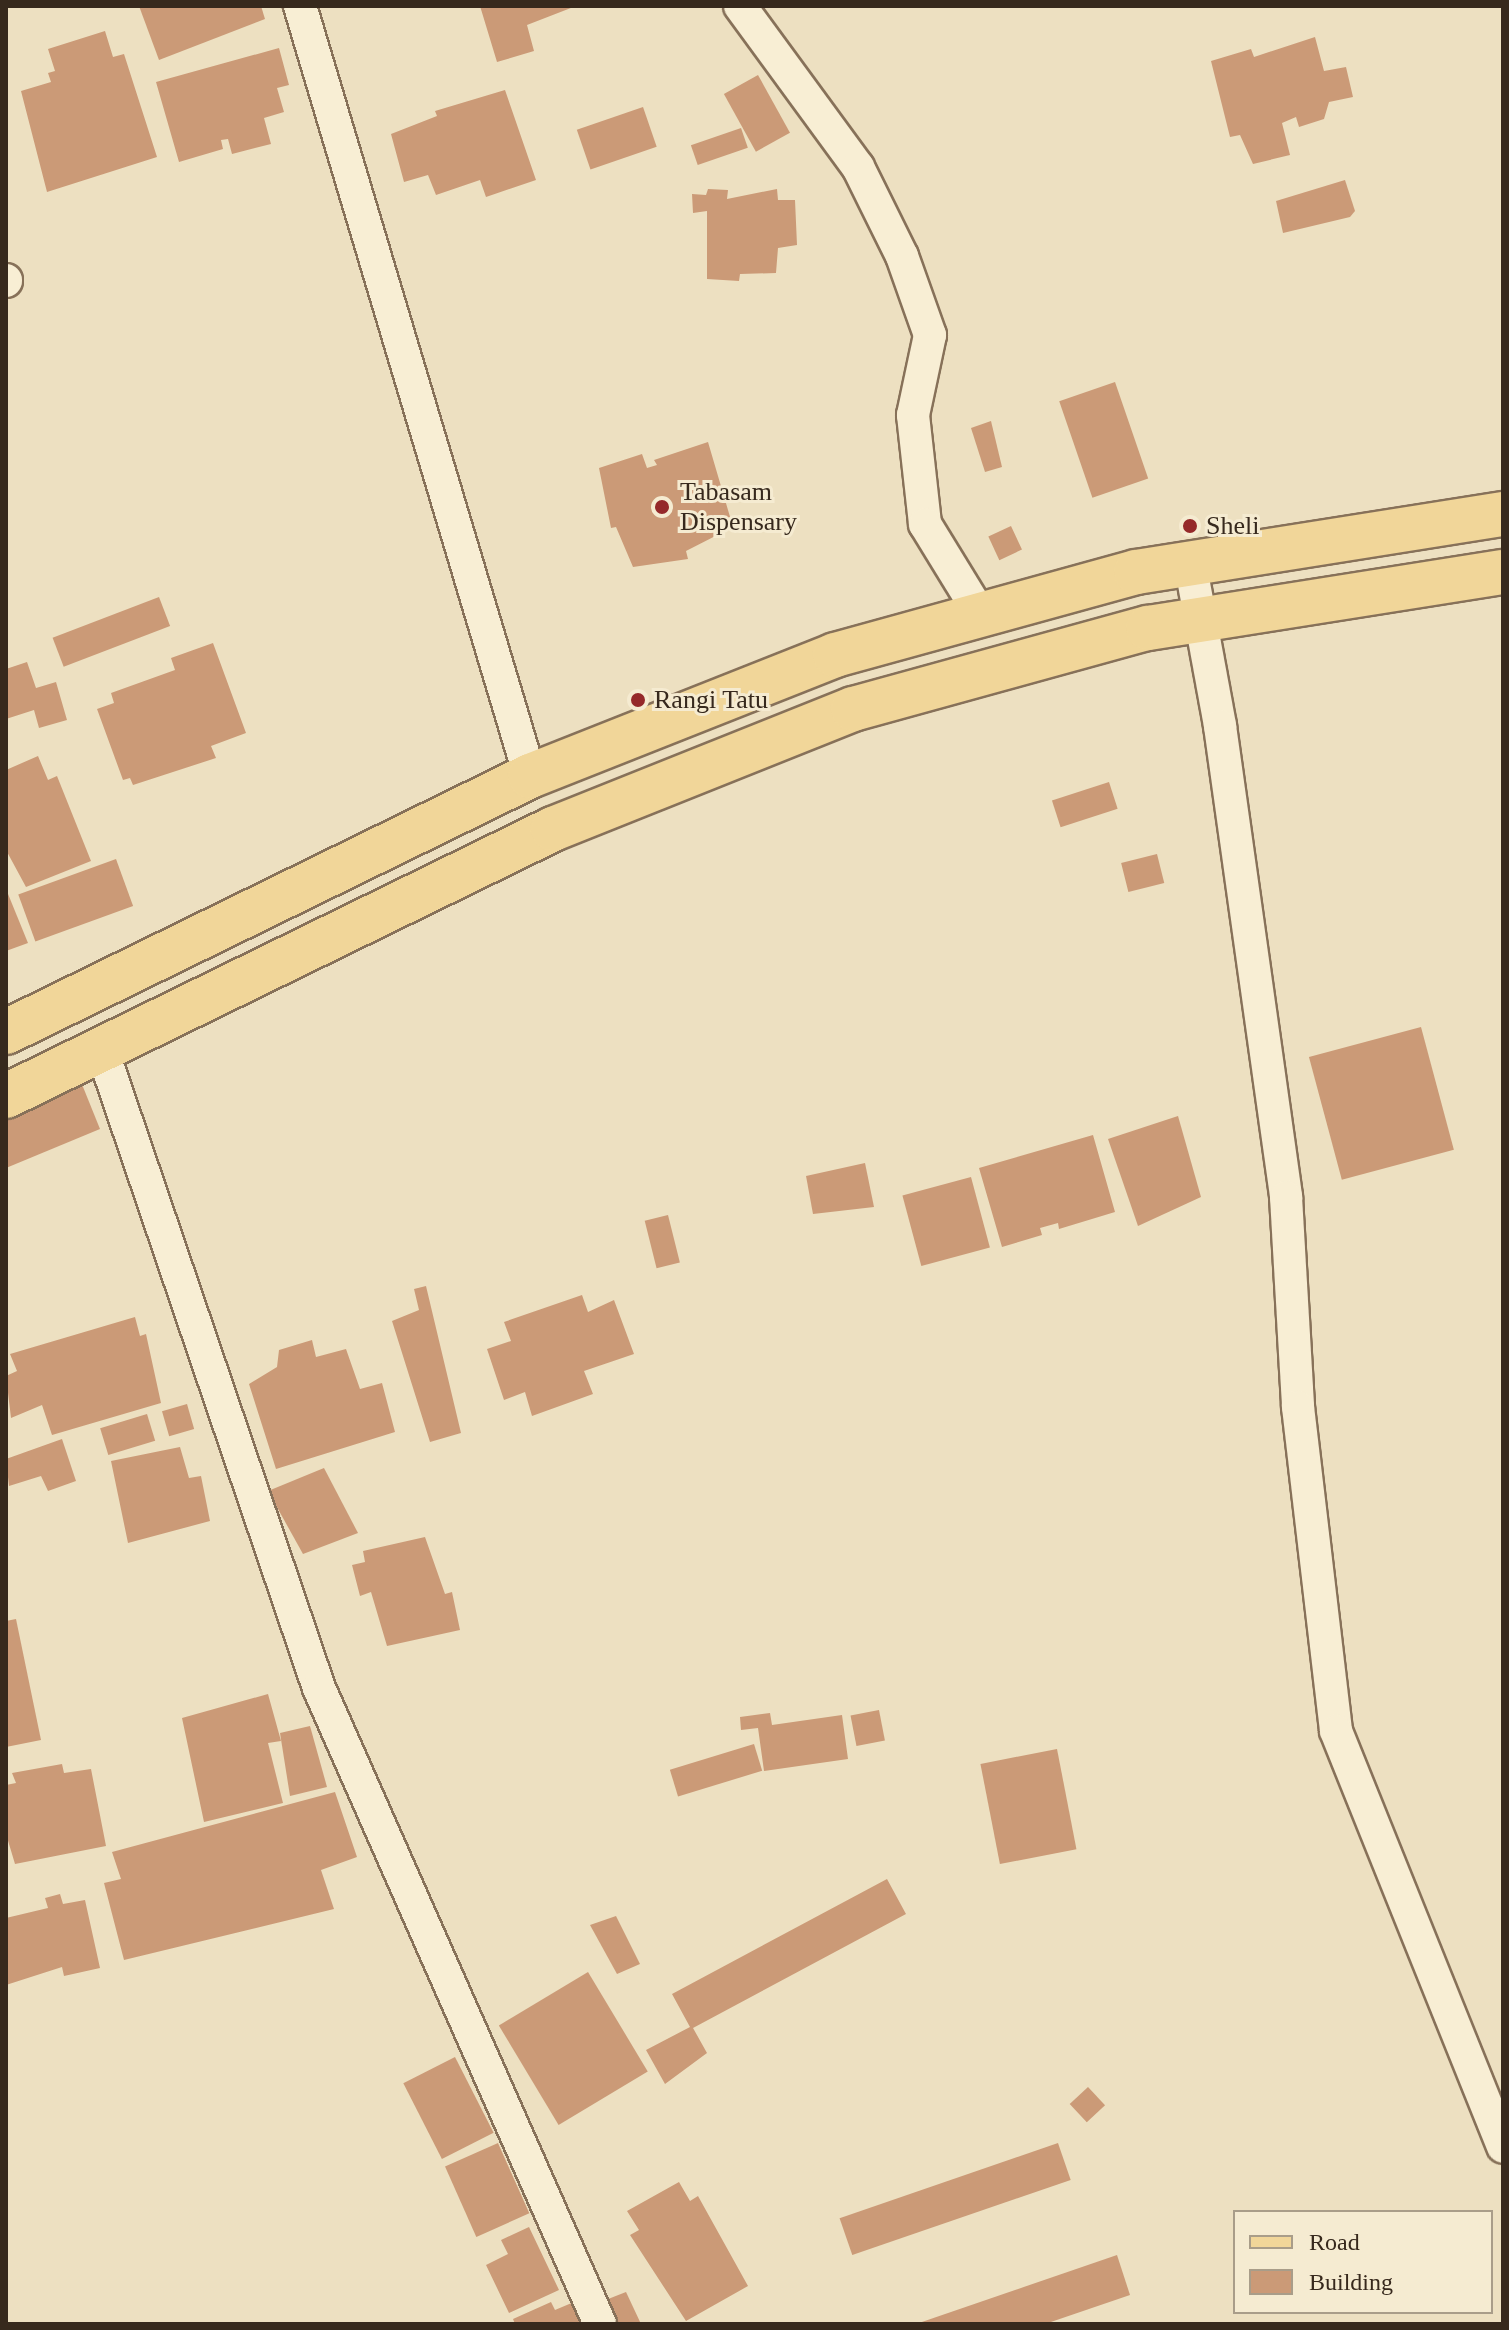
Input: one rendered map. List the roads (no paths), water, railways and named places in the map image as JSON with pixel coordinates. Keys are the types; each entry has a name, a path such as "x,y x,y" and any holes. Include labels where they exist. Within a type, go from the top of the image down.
{"main road":[{"path":"6,1032 530,776 835,655 979,612 1190,562 1503,514"},
{"path":"6,1096 553,829 853,709 1117,636 1503,572"}],"street":[{"path":"300,6 530,776"},
{"path":"740,6 858,167 902,256 930,335 913,415 925,524 979,612"},
{"path":"1190,562 1220,726 1286,1197 1298,1407 1336,1731 1503,2147"},
{"path":"101,1047 319,1688 600,2324"}],"place":[{"name":"Tabasam Dispensary","path":"662,507"},
{"name":"Sheli","path":"1190,526"},
{"name":"Rangi Tatu","path":"638,700"}]}
